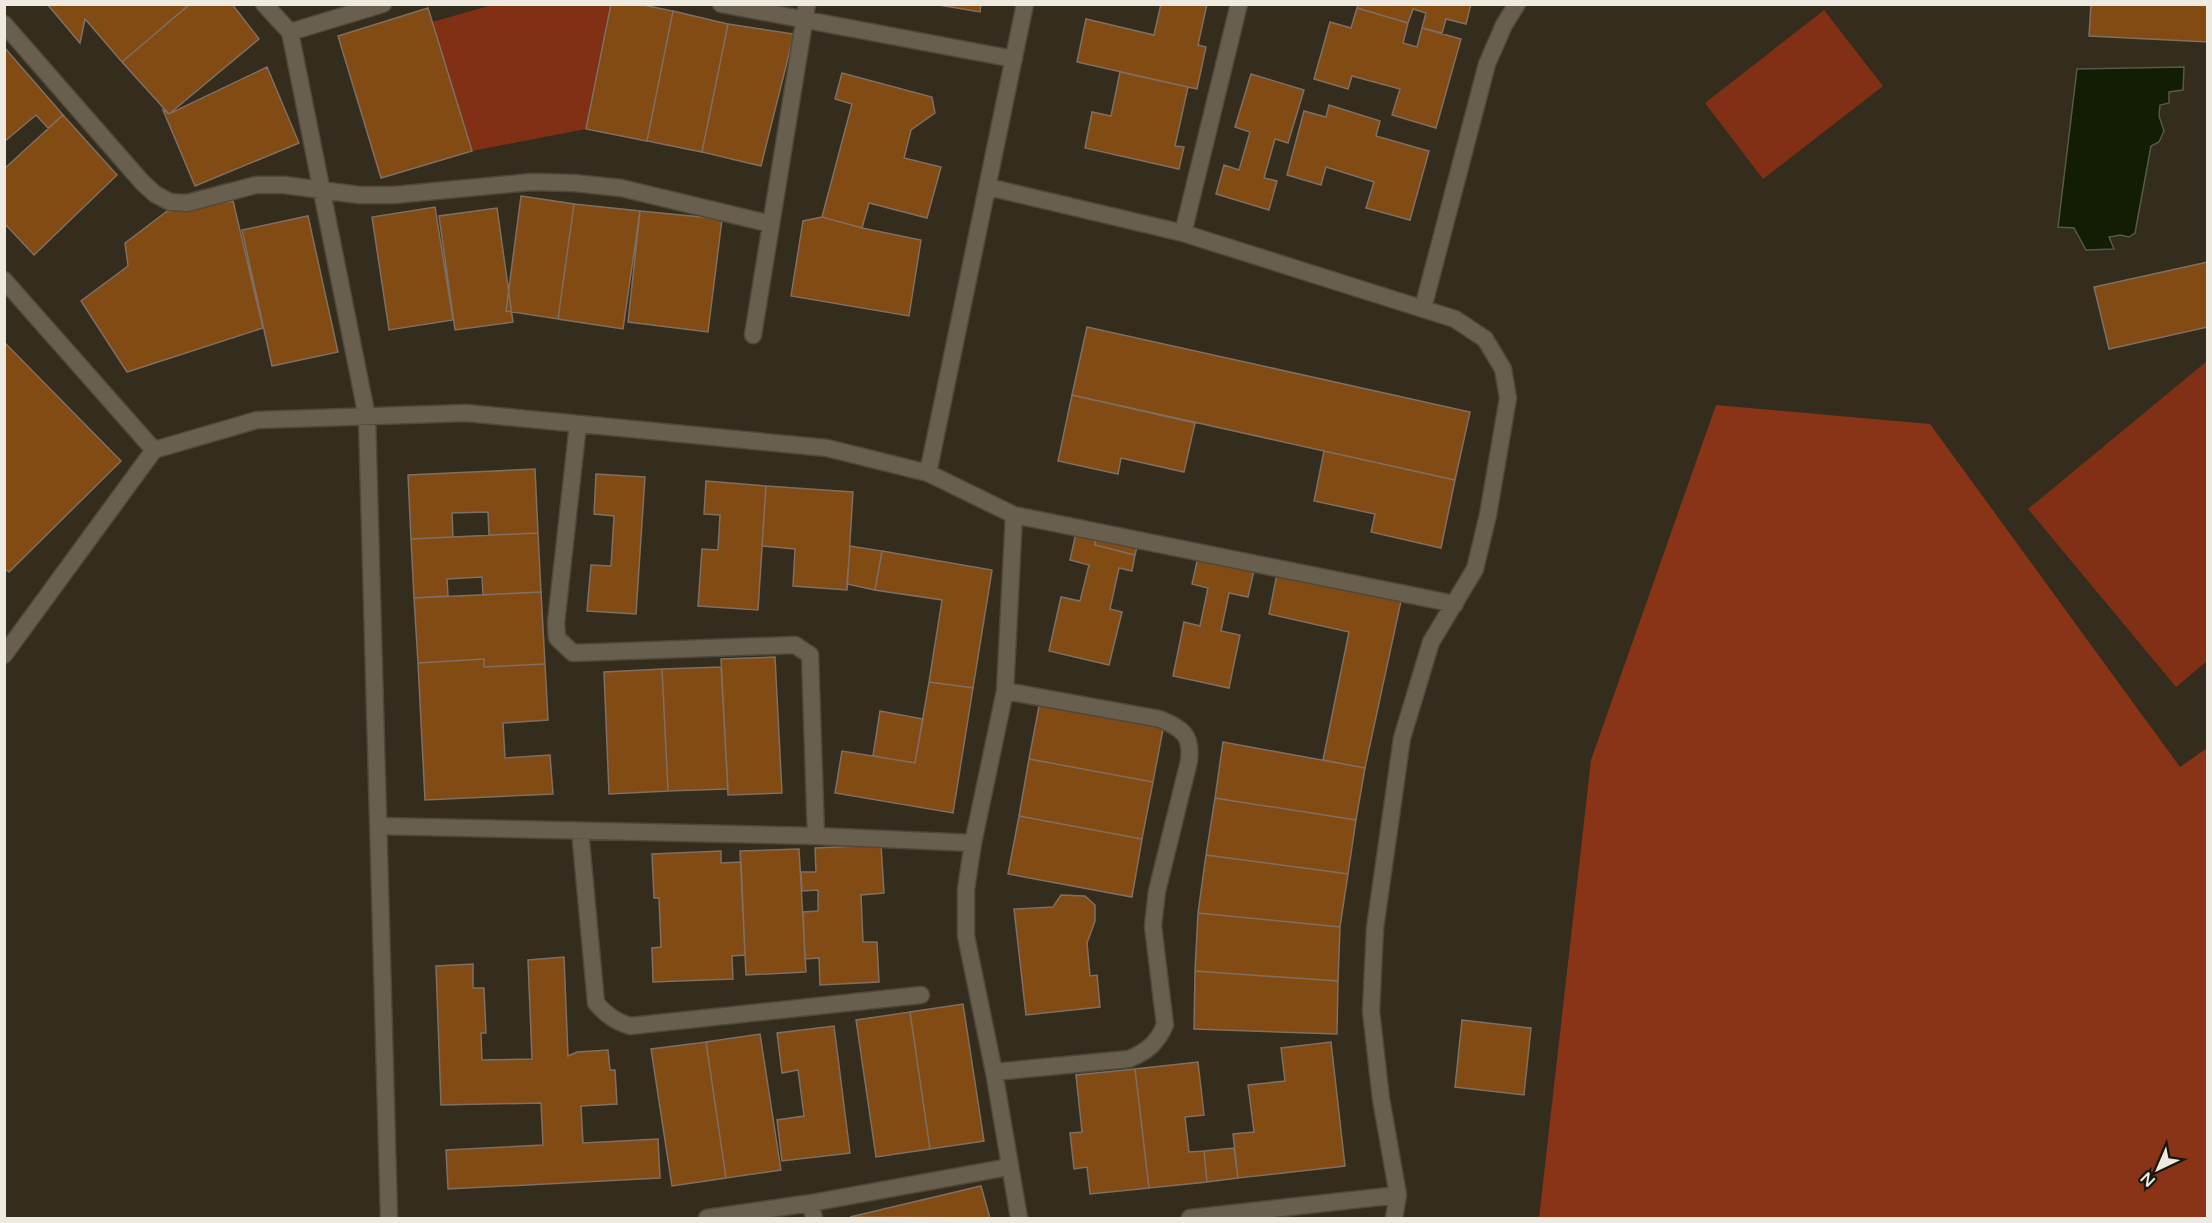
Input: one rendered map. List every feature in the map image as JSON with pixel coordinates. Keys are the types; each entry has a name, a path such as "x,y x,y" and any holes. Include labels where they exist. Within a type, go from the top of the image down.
{"street":[{"path":"264,4 290,32 367,417 389,1218"},
{"path":"290,32 382,4"},
{"path":"722,4 806,12 1014,59"},
{"path":"928,473 1025,4"},
{"path":"1183,233 1239,4"},
{"path":"1423,308 1487,64 1504,25 1517,4"},
{"path":"753,335 806,12"},
{"path":"4,24 142,182 155,194 170,202 187,203 256,186 284,185 359,195 394,195 531,182 574,183 621,188 771,224"},
{"path":"988,187 1183,233 1455,319 1485,339 1503,369 1508,398 1488,515 1475,569 1431,642 1402,738 1375,928 1371,1011 1381,1099 1398,1195 1394,1218"},
{"path":"4,280 154,450"},
{"path":"4,656 154,450 257,420 466,413 827,448 928,473 1014,515 1455,604"},
{"path":"578,424 556,623 557,638 573,653 795,645 810,655 816,837"},
{"path":"1014,515 1005,691 973,843 966,889 966,936 994,1072 1019,1218"},
{"path":"994,1072 1129,1059 1146,1052 1159,1039 1165,1025 1153,926 1157,891 1189,761 1190,748 1187,736 1175,725 1160,719 1005,691"},
{"path":"379,825 973,843"},
{"path":"580,831 596,1003 617,1022 630,1026 921,995"},
{"path":"707,1218 812,1211 1009,1167"},
{"path":"1190,1218 1398,1195"}],"shaded area":[{"path":"492,5 611,5 586,129 472,151 432,22"},
{"path":"1824,10 1883,86 1763,179 1705,103"},
{"path":"2184,67 2183,90 2169,92 2169,103 2160,105 2159,116 2164,131 2159,142 2151,146 2135,233 2129,237 2120,235 2109,237 2114,249 2086,250 2074,228 2058,227 2077,69"},
{"path":"2207,361 2207,661 2176,687 2028,509"},
{"path":"1716,405 1930,424 2180,767 2207,748 2207,1218 1539,1218 1591,760"}],"building":[{"path":"47,4 190,4 122,62 85,19 80,43"},
{"path":"190,4 232,4 259,39 169,114 122,62"},
{"path":"611,4 638,4 673,11 647,141 586,129"},
{"path":"933,4 981,4 980,12"},
{"path":"1161,4 1207,4 1198,45 1206,47 1197,89 1077,62 1086,19 1154,35"},
{"path":"1358,4 1471,4 1466,24 1446,19 1442,33 1422,28 1426,13 1413,9 1408,23 1357,8"},
{"path":"2091,4 2208,4 2208,42 2089,36"},
{"path":"428,8 472,151 381,178 338,36"},
{"path":"1357,8 1408,23 1403,43 1417,47 1422,28 1461,39 1436,128 1392,115 1400,89 1352,76 1348,89 1314,79 1330,22 1351,28"},
{"path":"673,11 728,24 702,152 647,141"},
{"path":"728,24 794,34 761,166 702,152"},
{"path":"4,47 63,115 48,128 36,115 4,142"},
{"path":"267,67 299,143 195,186 163,110 169,114"},
{"path":"1120,72 1188,87 1175,146 1184,147 1179,169 1085,148 1092,112 1111,116"},
{"path":"842,73 932,97 935,113 911,130 904,158 941,167 927,218 869,203 862,228 822,217 852,104 835,99"},
{"path":"1251,74 1304,90 1288,143 1275,139 1264,178 1277,181 1269,210 1216,194 1224,165 1239,170 1250,132 1235,127"},
{"path":"1329,105 1380,121 1376,136 1429,151 1410,220 1366,208 1374,182 1326,167 1321,185 1287,175 1304,111 1326,117"},
{"path":"63,115 117,175 34,255 4,223 4,169"},
{"path":"521,196 574,204 558,319 506,311"},
{"path":"233,201 263,328 127,372 81,301 128,266 125,243 166,212"},
{"path":"574,204 640,211 623,329 558,319"},
{"path":"435,207 453,320 389,330 372,217"},
{"path":"497,208 513,322 455,330 439,216"},
{"path":"640,211 722,219 708,332 628,322"},
{"path":"308,216 338,352 272,366 242,230"},
{"path":"822,217 921,240 909,316 791,296 803,221"},
{"path":"2208,262 2208,327 2109,349 2094,287"},
{"path":"1087,327 1470,412 1455,480 1072,395"},
{"path":"4,342 121,461 9,572 4,568"},
{"path":"1072,395 1195,423 1184,472 1121,458 1118,474 1058,461"},
{"path":"1324,451 1455,480 1441,548 1371,532 1375,514 1314,501"},
{"path":"535,469 538,533 489,535 488,512 452,513 453,537 411,539 408,475"},
{"path":"596,474 645,477 636,614 587,611 591,565 611,566 614,516 594,514"},
{"path":"706,481 766,486 758,610 698,606 702,549 718,550 720,515 704,514"},
{"path":"766,486 853,492 847,590 793,586 795,549 762,546"},
{"path":"538,533 541,592 483,595 482,577 447,579 448,596 414,598 411,539"},
{"path":"1076,533 1096,538 1095,545 1135,555 1132,571 1119,568 1110,609 1122,612 1109,665 1049,651 1061,597 1080,601 1089,565 1070,560"},
{"path":"1096,538 1137,547 1135,555 1095,545"},
{"path":"850,546 882,551 875,590 847,584"},
{"path":"882,551 992,570 973,688 929,682 942,600 875,590"},
{"path":"1198,557 1254,570 1248,597 1229,593 1221,631 1240,635 1229,688 1173,676 1184,622 1200,626 1208,588 1192,584"},
{"path":"1277,574 1401,601 1365,768 1323,760 1349,632 1269,614"},
{"path":"541,592 545,664 484,667 484,659 418,663 414,598"},
{"path":"775,657 782,793 728,795 721,659"},
{"path":"484,659 484,667 545,664 548,720 503,723 505,758 550,755 553,794 425,800 418,663"},
{"path":"721,667 728,789 668,791 662,669"},
{"path":"662,669 668,791 609,794 604,672"},
{"path":"929,682 973,688 953,813 835,793 842,751 915,763"},
{"path":"1040,701 1164,724 1153,782 1029,759"},
{"path":"880,711 923,719 915,763 873,756"},
{"path":"1223,742 1365,768 1356,820 1215,798"},
{"path":"1029,759 1153,782 1142,839 1019,816"},
{"path":"1215,798 1356,820 1348,874 1206,855"},
{"path":"1019,816 1142,839 1132,897 1008,874"},
{"path":"881,845 884,893 861,895 863,942 877,942 879,982 820,985 819,958 805,959 803,912 818,911 818,890 802,891 801,872 816,872 815,848"},
{"path":"799,849 806,972 746,975 740,851"},
{"path":"721,851 721,863 741,862 745,955 732,956 733,979 653,982 652,948 661,947 659,898 654,898 652,854"},
{"path":"1206,855 1348,874 1340,927 1198,913"},
{"path":"1061,895 1085,896 1095,905 1095,921 1087,943 1090,976 1097,975 1100,1007 1026,1015 1014,909 1053,907"},
{"path":"1198,913 1340,927 1338,981 1195,971"},
{"path":"564,957 568,1056 577,1052 608,1050 610,1070 615,1070 617,1104 581,1106 583,1143 658,1139 660,1178 448,1189 446,1150 543,1145 541,1103 441,1105 436,966 473,964 473,988 484,988 486,1033 481,1033 482,1060 532,1059 528,960"},
{"path":"1195,971 1338,981 1337,1034 1194,1029"},
{"path":"963,1004 984,1141 930,1149 910,1012"},
{"path":"910,1012 930,1149 876,1157 856,1020"},
{"path":"1462,1020 1531,1028 1524,1095 1455,1087"},
{"path":"834,1026 850,1153 782,1161 777,1120 804,1116 798,1070 782,1073 777,1033"},
{"path":"760,1034 781,1170 726,1178 706,1042"},
{"path":"706,1042 726,1178 672,1186 651,1049"},
{"path":"1331,1042 1345,1166 1238,1178 1233,1134 1254,1132 1248,1085 1285,1081 1281,1048"},
{"path":"1198,1062 1204,1115 1185,1117 1189,1152 1204,1151 1207,1182 1149,1188 1135,1069"},
{"path":"1135,1069 1149,1188 1090,1194 1087,1167 1074,1169 1070,1133 1082,1132 1076,1075"},
{"path":"1234,1148 1238,1178 1207,1182 1204,1151"},
{"path":"981,1186 990,1218 850,1217"}]}
